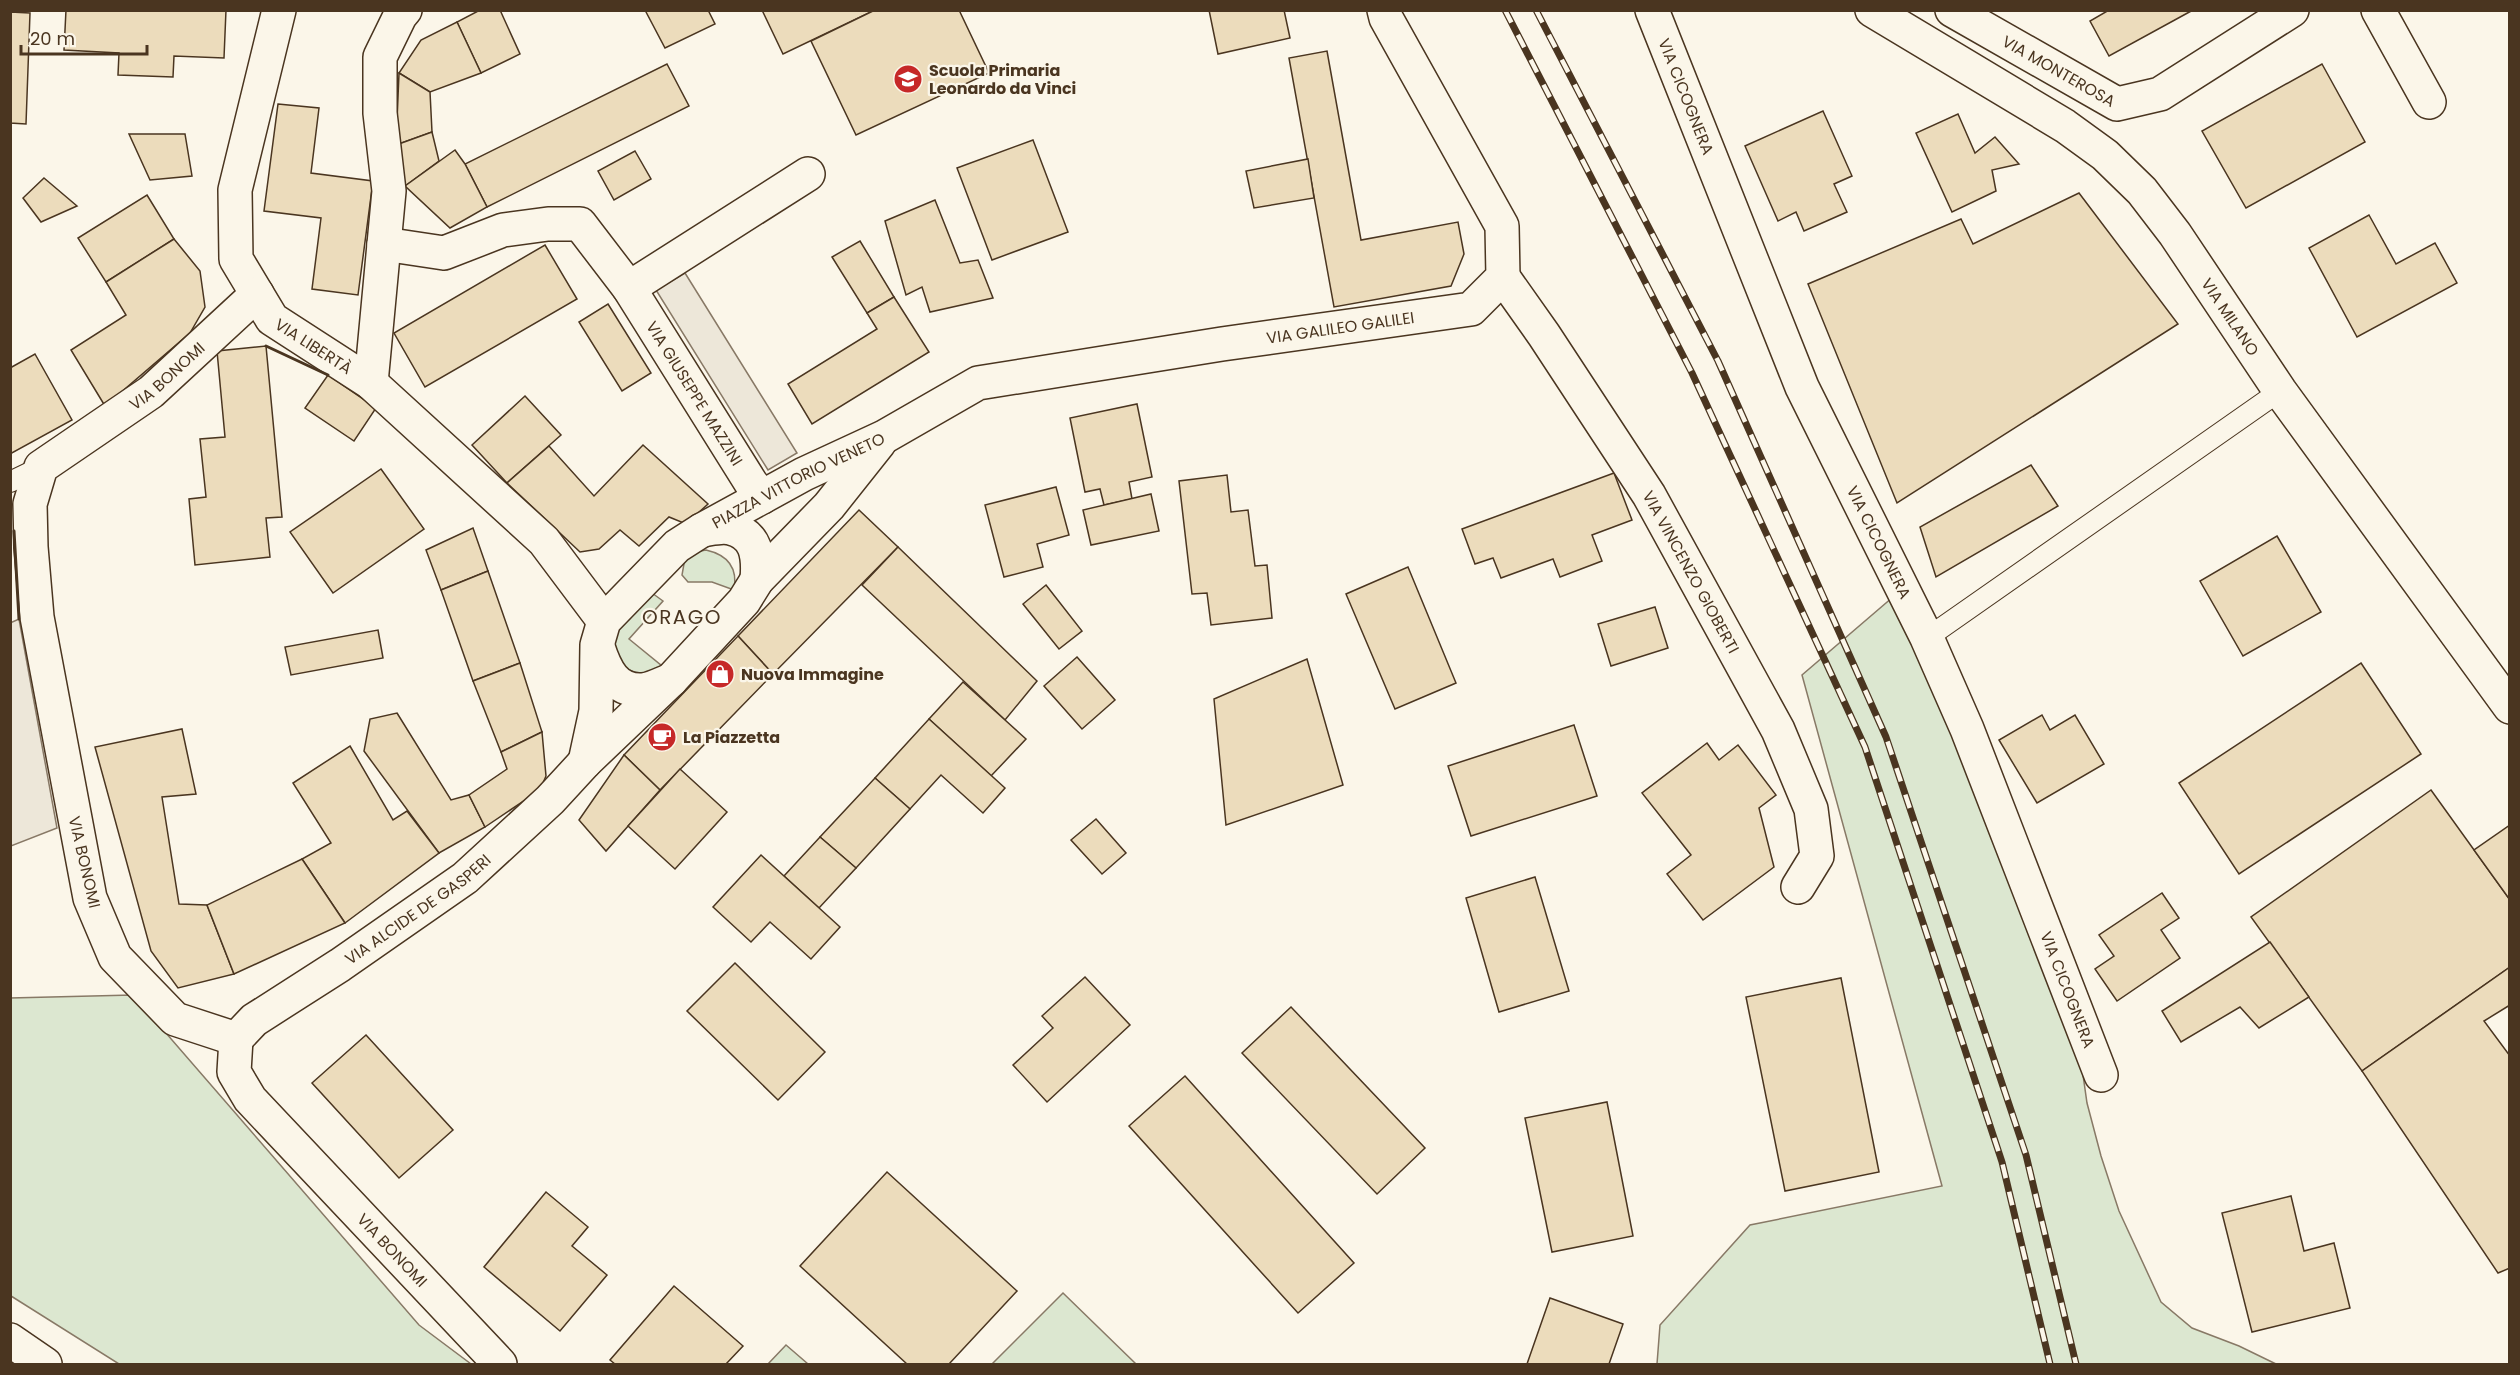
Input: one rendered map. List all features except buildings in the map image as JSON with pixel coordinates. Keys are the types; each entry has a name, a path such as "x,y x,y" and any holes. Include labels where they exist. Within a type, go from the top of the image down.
{"street":[{"name":"VIA LIBERTÀ","path":"279,10 235,190 236,259 272,319 371,383 543,541"},
{"path":"371,383 390,191 380,113 380,57 405,10"},
{"path":"1384,10 1386,18 1502,226 1503,277"},
{"name":"VIA CICOGNERA","path":"1652,10 1802,387 1927,638 1967,729 2101,1074"},
{"name":"VIA MILANO","path":"1872,10 2065,126 2105,155 2142,191 2175,234 2280,392 2510,706"},
{"name":"VIA MONTEROSA","path":"1952,10 2117,104 2160,94 2292,10"},
{"path":"2378,10 2429,102"},
{"path":"629,288 808,174"},
{"name":"VIA GIUSEPPE MAZZINI","path":"384,244 444,253 502,231 548,224 580,224 629,288 762,497"},
{"name":"VIA GALILEO GALILEI","path":"884,437 978,383 1222,344 1471,309 1503,277"},
{"name":"VIA VINCENZO GIOBERTI","path":"1503,277 1649,495 1778,730 1811,809 1817,856 1798,887"},
{"name":"VIA BONOMI","path":"257,294 151,392 41,467 30,504 37,617 90,898 115,957 174,1019 236,1039 234,1072 250,1099 500,1365"},
{"name":"PIAZZA VITTORIO VENETO","path":"601,633 677,546 804,474 884,437"},
{"name":"PIAZZA VITTORIO VENETO","path":"585,762 671,680 744,601 757,580 829,506 884,437"},
{"name":"PIAZZA VITTORIO VENETO","path":"702,530 729,527 748,536 759,558 757,580"},
{"name":"PIAZZA VITTORIO VENETO","path":"543,541 601,633 606,670 620,685 642,690 671,680"},
{"path":"585,762 596,711 601,633"},
{"name":"VIA ALCIDE DE GASPERI","path":"236,1039 254,1020 340,965 465,878 550,800 585,762"},
{"path":"10,1340 45,1365"}],"lane":[{"path":"1927,638 2280,392"},
{"path":"10,482 41,467"},
{"path":"445,1307 519,1365"}],"green space":[{"path":"706,550 720,555 730,564 734,575 734,590 712,582 688,582 682,575 685,558 695,552"},
{"path":"1900,591 2082,1068 2087,1103 2119,1211 2161,1302 2192,1328 2239,1346 2276,1364 1657,1364 1660,1325 1750,1225 1942,1186 1802,675"},
{"path":"652,593 663,601 629,639 662,666 646,673 634,672 623,665 616,654 616,635 627,618"},
{"path":"133,995 419,1325 471,1364 119,1364 11,1296 10,998"},
{"path":"1063,1293 1136,1364 992,1364"},
{"path":"786,1345 808,1364 768,1364"}],"shaded area":[{"path":"685,273 797,453 768,470 656,290"},
{"path":"19,619 57,828 11,846 10,623"}],"railway":[{"path":"1505,10 1692,373 1865,747 2002,1162 2050,1364"},
{"path":"1536,10 1718,361 1886,737 2026,1155 2076,1364"}],"wall":[{"path":"266,346 328,375"},
{"path":"14,531 19,619"}],"place":[{"name":"Scuola Primaria Leonardo da Vinci","path":"908,79"},
{"name":"Nuova Immagine","path":"720,674"},
{"name":"La Piazzetta","path":"662,737"}],"district":[{"name":"ORAGO","path":"682,617"}]}
